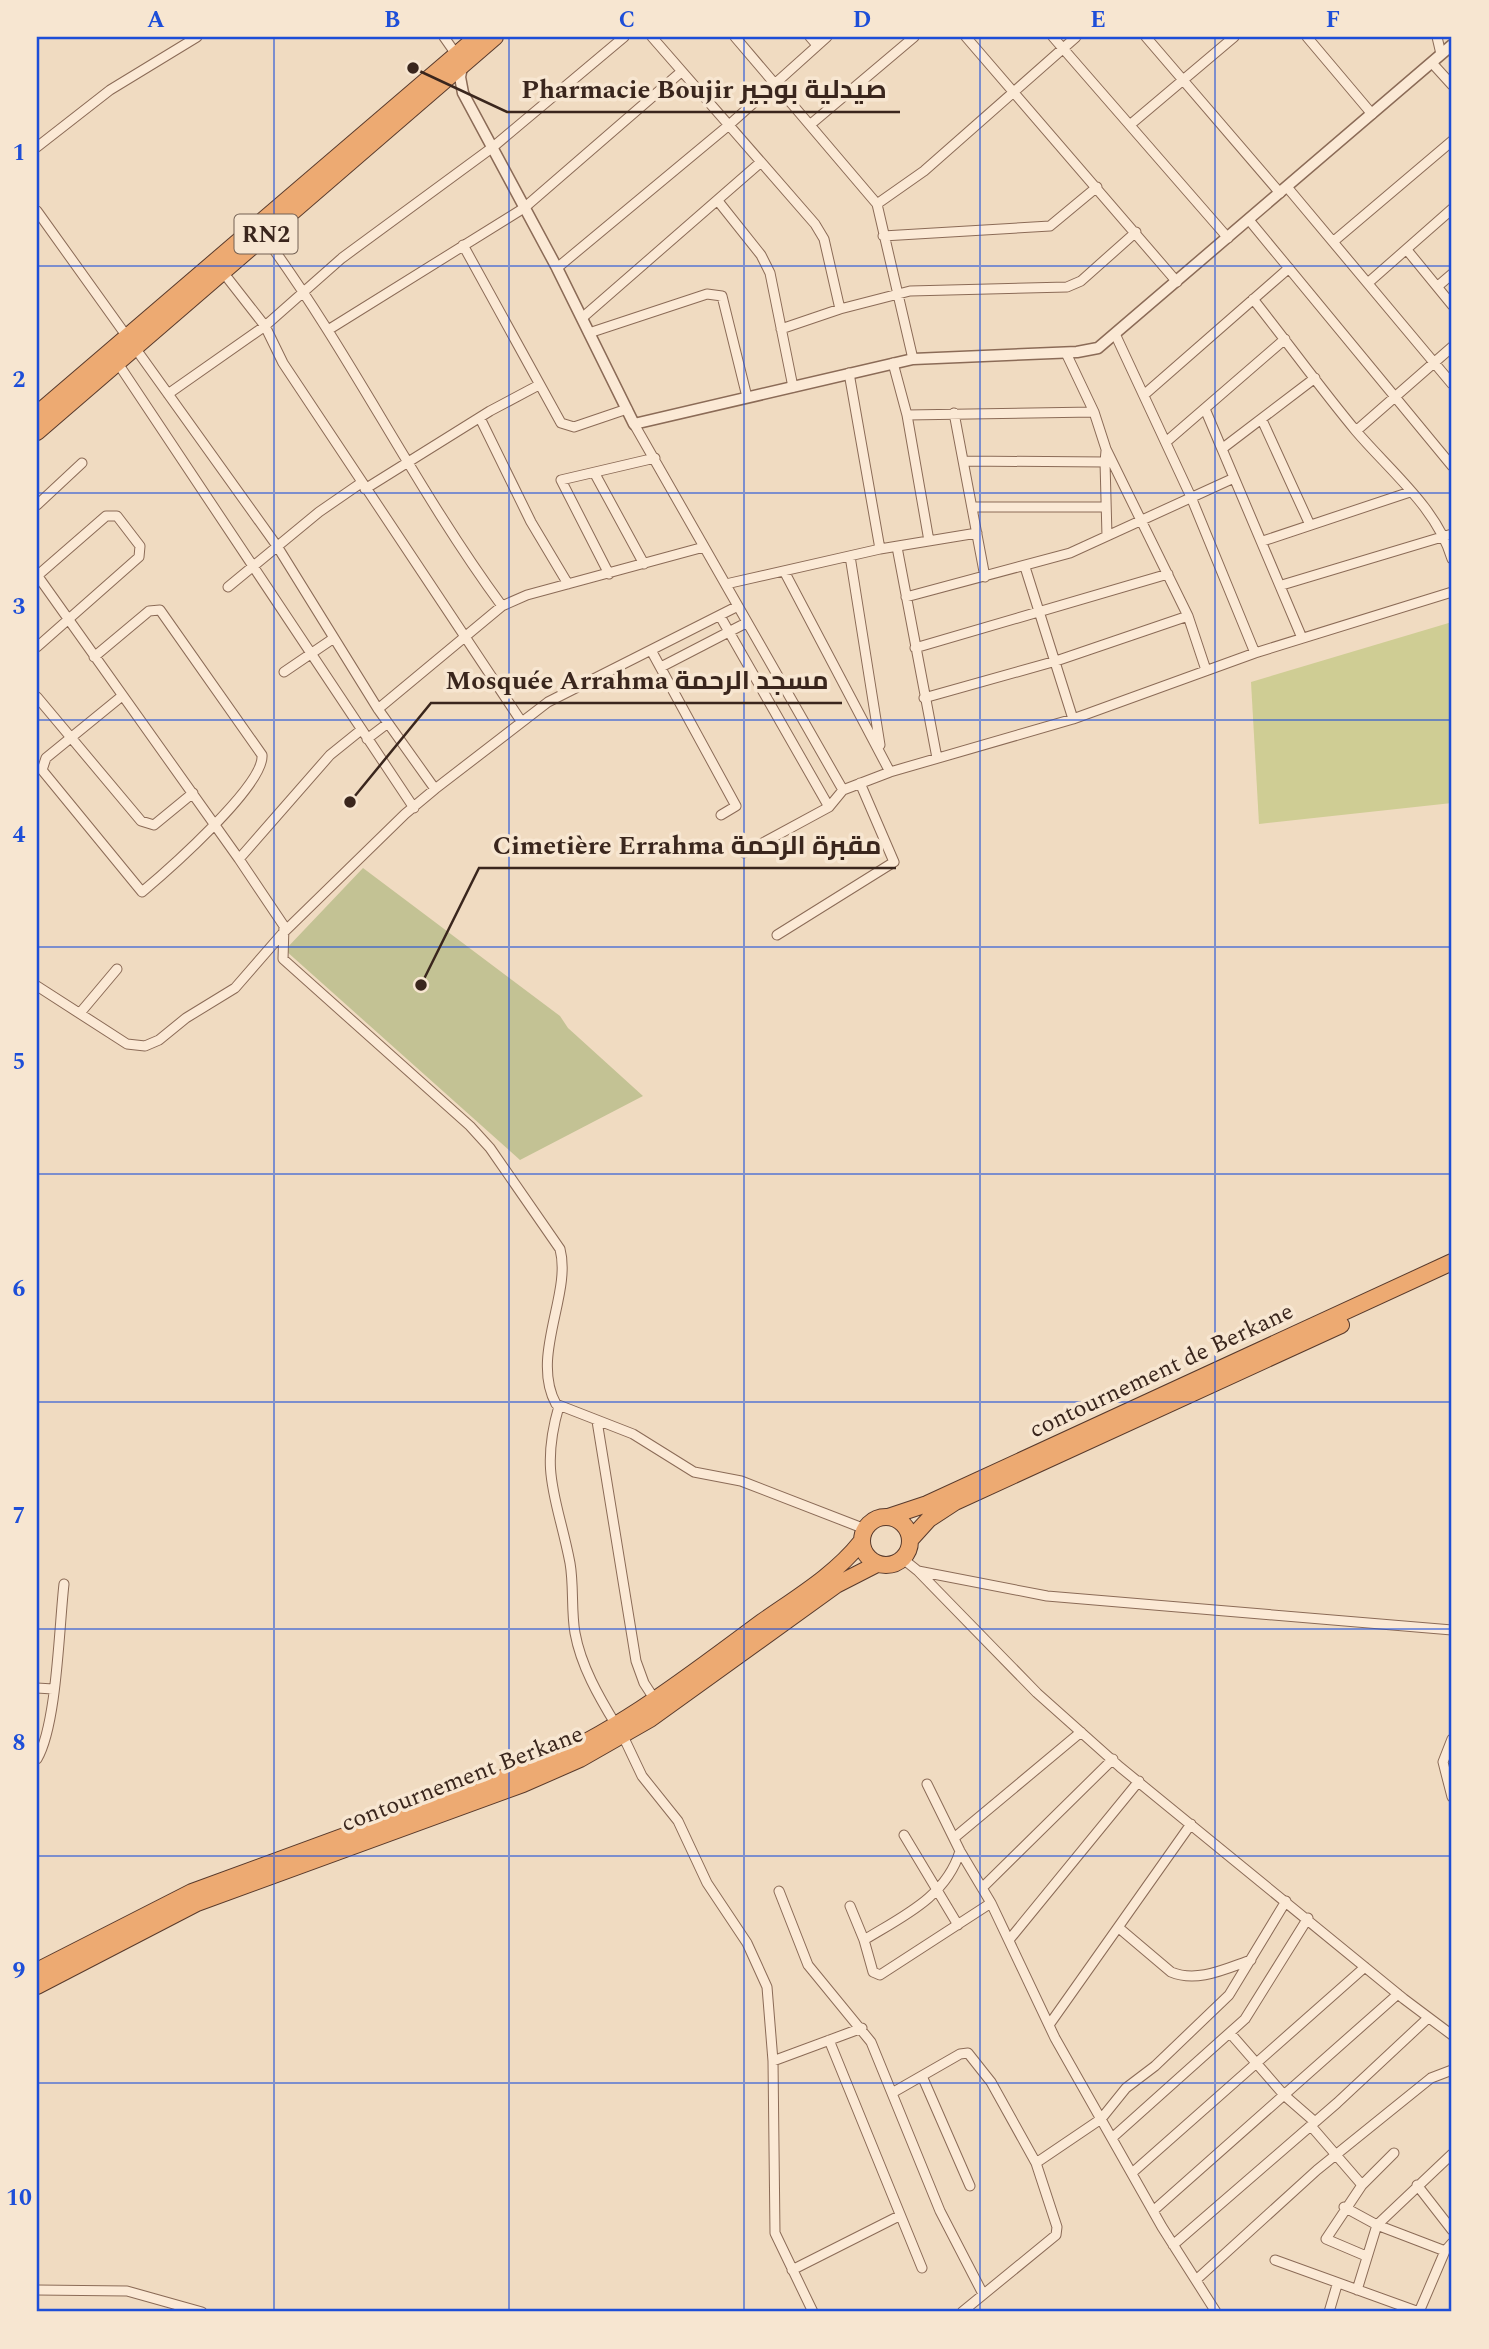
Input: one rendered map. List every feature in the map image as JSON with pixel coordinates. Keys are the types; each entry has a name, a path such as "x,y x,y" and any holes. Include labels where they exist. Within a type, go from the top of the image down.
{"highway":[{"name":"RN2","path":"218,267 264,236 459,60 477,37"},
{"name":"RN2","path":"37,414 131,342 459,60 495,37"},
{"name":"RN2","path":"37,432 117,362 131,342"},
{"name":"contournement de Berkane","path":"888,1517 927,1504 1452,1262"},
{"path":"863,1536 866,1555 877,1564 891,1565 903,1559 910,1540 929,1519 955,1502 1452,1274"},
{"path":"37,1971 192,1892 538,1765 620,1731 655,1700 838,1568 874,1520 888,1517 901,1522 910,1540"},
{"name":"contournement Berkane","path":"37,1986 197,1903 542,1776 620,1731 836,1584 877,1564"}],"street":[{"path":"37,148 110,90 197,37"},
{"path":"444,37 459,60 463,93 557,268 634,424 726,584 736,607 843,790"},
{"path":"168,394 265,326 342,258 493,146 624,37"},
{"path":"652,37 815,224 824,239 840,309"},
{"path":"735,37 877,204 913,359"},
{"path":"810,37 817,45"},
{"path":"557,268 729,125 827,37"},
{"path":"811,124 914,37"},
{"path":"966,37 1177,282"},
{"path":"1053,37 1228,238"},
{"path":"877,204 924,171 1076,37"},
{"path":"1146,37 1284,190 1334,241 1452,384"},
{"path":"1131,124 1234,37"},
{"path":"1307,37 1372,114"},
{"path":"1437,37 1441,54"},
{"path":"634,424 913,359 1066,353 1098,348 1452,45"},
{"path":"1432,63 1452,85"},
{"path":"328,330 524,208 681,72"},
{"path":"1334,241 1452,141"},
{"path":"582,318 761,162"},
{"path":"883,236 1050,226 1097,187"},
{"path":"718,201 766,264 793,387"},
{"path":"1369,282 1452,209"},
{"path":"37,211 277,546 378,709 435,789"},
{"path":"1249,220 1452,466"},
{"path":"781,329 898,293 1067,287 1081,281 1136,232"},
{"path":"264,236 304,290 407,462 502,606"},
{"path":"463,245 556,418 566,427 627,409"},
{"path":"1407,250 1452,305"},
{"path":"218,267 265,326 283,363 521,721"},
{"path":"1145,394 1289,268"},
{"path":"1438,286 1452,274"},
{"path":"589,333 707,294 722,296 747,397"},
{"path":"1254,299 1356,431 1449,535 1452,559"},
{"path":"1116,335 1191,497 1255,653"},
{"path":"1166,442 1285,339"},
{"path":"1356,431 1394,395 1452,348"},
{"path":"1066,353 1094,412 1106,449 1188,616 1206,670"},
{"path":"117,362 414,807"},
{"path":"893,363 907,415 929,541"},
{"path":"849,373 880,549"},
{"path":"1223,448 1315,378"},
{"path":"228,587 277,546 363,486 537,386"},
{"path":"1205,409 1282,585 1302,638"},
{"path":"907,415 1094,412"},
{"path":"954,413 985,576"},
{"path":"480,418 531,522 568,584"},
{"path":"1262,420 1310,525"},
{"path":"1106,449 1107,536"},
{"path":"610,574 561,480 655,458"},
{"path":"964,461 1105,461"},
{"path":"37,505 82,463"},
{"path":"595,474 644,564"},
{"path":"906,597 1070,553 1234,478"},
{"path":"1263,541 1410,492"},
{"path":"973,507 1106,507"},
{"path":"37,647 67,618 139,557 140,546 112,514 37,576 67,618 94,657 122,696 216,824 279,914 284,926 283,959 470,1126 490,1149 560,1249 562,1268 551,1323 548,1373 554,1401 559,1406 646,1441 694,1472 741,1480 863,1536"},
{"path":"726,584 880,549 977,533"},
{"path":"1282,585 1449,535"},
{"path":"378,709 502,606 568,584 704,547"},
{"path":"897,547 937,758"},
{"path":"850,556 881,751"},
{"path":"1025,567 1073,719"},
{"path":"783,571 890,772"},
{"path":"915,648 1041,614 1168,574"},
{"path":"744,853 829,807 843,790 860,783 1073,719 1255,653 1452,592"},
{"path":"37,986 127,1044 145,1046 159,1040 186,1018 234,988 282,934 414,807 521,721 548,702 652,652 736,607"},
{"path":"94,657 149,611 160,610 262,755 261,767 216,824 142,892 88,824 44,776 42,770 46,758 122,696"},
{"path":"720,616 829,807"},
{"path":"924,698 1056,662 1188,616"},
{"path":"661,667 746,623"},
{"path":"284,672 334,638"},
{"path":"652,652 736,806 721,814"},
{"path":"37,697 147,825 154,825 193,793"},
{"path":"367,739 388,723"},
{"path":"239,859 330,755 361,730"},
{"path":"777,935 894,862 860,783"},
{"path":"80,1013 117,969"},
{"path":"559,1406 550,1436 549,1458 555,1510 573,1577 575,1634 593,1685 642,1776 678,1821 707,1883 747,1943 761,1970 770,2007 775,2233 813,2312"},
{"path":"597,1421 636,1661 655,1700"},
{"path":"903,1559 918,1571 1037,1693 1081,1732 1398,1994 1452,2035"},
{"path":"918,1571 1047,1596 1452,1630"},
{"path":"37,1758 53,1689 64,1584"},
{"path":"37,1688 53,1689"},
{"path":"954,1838 1081,1732"},
{"path":"1452,1739 1443,1762 1452,1797"},
{"path":"982,1888 1113,1759"},
{"path":"1009,1940 1139,1781"},
{"path":"927,1784 960,1851 991,1903 1049,2025 1153,2211 1216,2312"},
{"path":"1049,2025 1191,1824"},
{"path":"904,1835 958,1925"},
{"path":"864,1940 938,1892 953,1871 960,1851"},
{"path":"779,1891 808,1965 834,1999 862,2028 955,2245 983,2294"},
{"path":"1035,2163 1101,2119 1132,2082 1155,2066 1229,1995 1286,1900"},
{"path":"850,1906 873,1972 880,1975 991,1903"},
{"path":"1112,2138 1230,2033 1254,2008 1308,1918"},
{"path":"1119,1928 1178,1975 1200,1976 1251,1960"},
{"path":"1132,2173 1365,1967"},
{"path":"1153,2211 1398,1994"},
{"path":"1173,2245 1313,2124 1428,2018"},
{"path":"772,2061 862,2028"},
{"path":"1230,2033 1313,2124 1362,2185"},
{"path":"829,2040 922,2268"},
{"path":"892,2093 960,2054 973,2055 991,2082 1035,2163 1057,2227 1056,2235 962,2312"},
{"path":"1195,2280 1337,2153 1431,2078 1452,2070"},
{"path":"922,2076 970,2186"},
{"path":"1366,2256 1326,2241 1344,2207 1394,2153"},
{"path":"1357,2290 1377,2225 1452,2154"},
{"path":"1418,2185 1452,2230"},
{"path":"1344,2207 1377,2225 1445,2251"},
{"path":"792,2270 899,2216"},
{"path":"1275,2260 1337,2285 1419,2312 1445,2251 1452,2243"},
{"path":"1329,2312 1337,2285"},
{"path":"37,2290 127,2291 202,2312"}],"shaded area":[{"path":"1452,622 1452,803 1259,824 1251,682"},
{"path":"363,868 560,1016 568,1028 643,1096 520,1160 285,950"}],"place":[{"name":"Pharmacie Boujir صيدلية بوجير","path":"413,68"},
{"name":"Mosquée Arrahma مسجد الرحمة","path":"350,802"},
{"name":"Cimetière Errahma مقبرة الرحمة","path":"421,985"}]}
